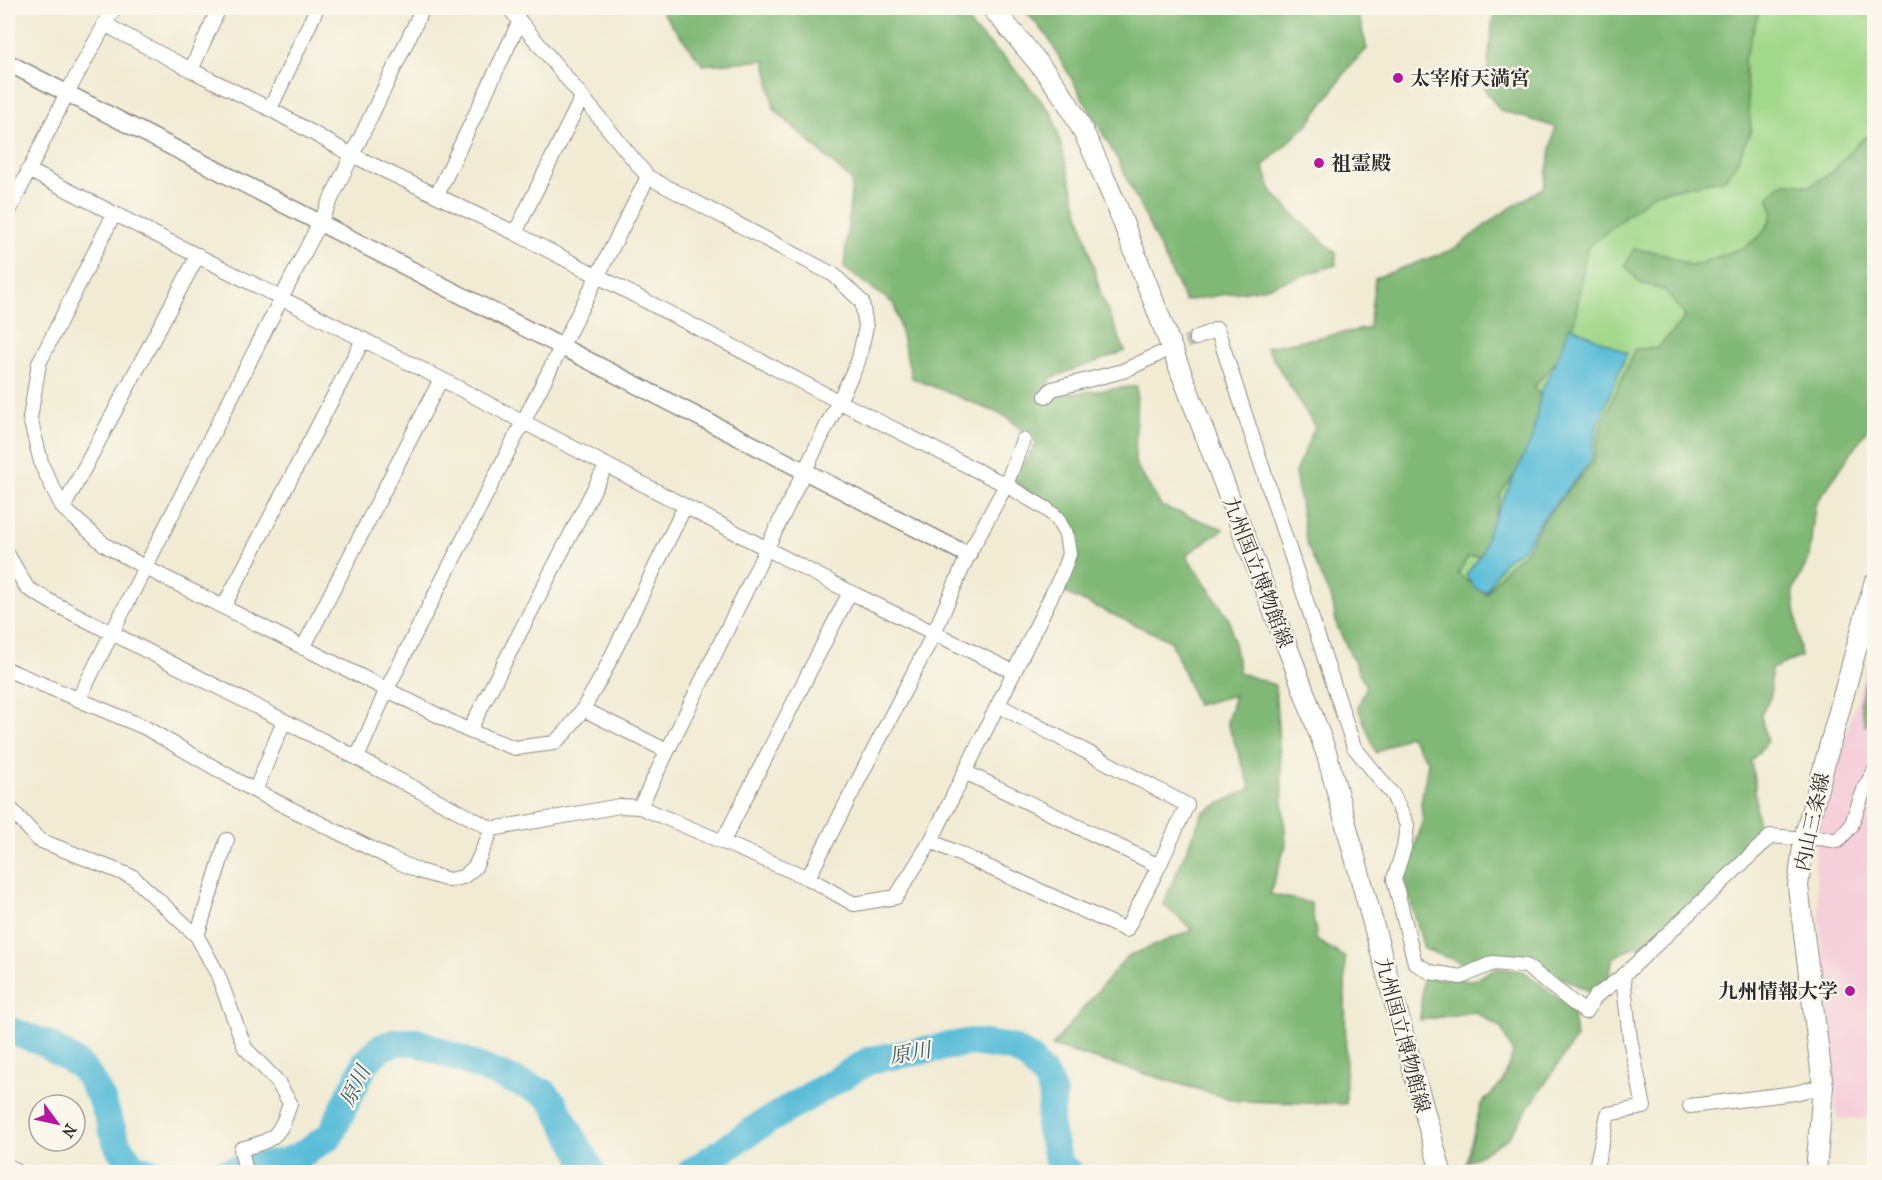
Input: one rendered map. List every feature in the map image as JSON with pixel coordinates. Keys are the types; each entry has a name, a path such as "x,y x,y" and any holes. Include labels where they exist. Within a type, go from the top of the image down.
{"main road":[{"name":"九州国立博物館線","path":"992,8 1061,94 1091,147 1116,204 1295,667 1327,755 1441,1173"},
{"name":"内山三条線","path":"1816,1173 1823,1086 1798,886 1804,839 1875,584"},
{"path":"8,1170 12,1173"}],"street":[{"path":"8,213 67,93 114,8"},
{"path":"191,70 219,8"},
{"path":"270,109 317,8"},
{"path":"79,698 319,224 423,8"},
{"path":"509,8 648,177 834,275 862,302 866,327 858,362 640,807"},
{"path":"437,195 520,21"},
{"path":"8,555 27,588 492,829 620,806 640,807 808,878 854,904 896,897 931,841 1062,574 1069,554 1066,535 1057,518 1045,508 1006,485 838,401 515,233 352,154 104,24"},
{"path":"8,63 968,555"},
{"path":"515,233 582,97"},
{"path":"28,170 441,379 850,592 1014,672"},
{"path":"357,758 387,689 648,177"},
{"path":"114,213 39,363 30,418 42,466 63,508 105,545 146,568 469,731 515,748 554,742 566,732 583,709 685,506"},
{"path":"63,508 198,255"},
{"path":"1196,338 1217,329 1354,747 1393,795 1407,825 1404,848 1394,879 1415,963 1430,972 1461,977 1493,963 1526,966 1585,1012 1596,996 1623,976 1770,836 1839,841 1851,826 1865,787 1875,772"},
{"path":"224,606 363,340"},
{"path":"1046,396 1052,389 1123,371 1159,354"},
{"path":"303,648 441,379"},
{"path":"808,878 934,633 968,555 1006,485 1023,440"},
{"path":"469,731 606,466"},
{"path":"723,841 850,592"},
{"path":"8,670 144,727 255,791 419,871 449,880 463,876 476,867 492,829"},
{"path":"931,841 1126,930 1159,866 1187,806 998,705"},
{"path":"583,709 667,752"},
{"path":"255,791 284,721"},
{"path":"965,772 1159,866"},
{"path":"8,806 39,840 133,877 197,936 219,975 245,1048 277,1081 290,1103 286,1117 276,1135 263,1143 241,1149 246,1173"},
{"path":"197,936 227,840"},
{"path":"1595,1173 1608,1114 1644,1107 1630,1039 1623,976"},
{"path":"1690,1106 1795,1093 1823,1086"}],"shaded area":[{"name":"九州情報大学","path":"1874,645 1874,1118 1837,1119 1815,863 1819,818"}],"green space":[{"path":"659,8 962,8 973,29 1007,60 1053,115 1101,295 1125,351 1051,378 1044,397 1137,386 1135,463 1161,506 1224,529 1186,555 1229,619 1240,673 1275,685 1286,845 1270,894 1311,903 1317,940 1345,958 1346,1104 1237,1101 1052,1046 1126,957 1192,930 1163,904 1203,812 1251,788 1227,722 1235,695 1197,705 1171,641 1063,592 1079,533 1012,479 1037,443 1005,416 912,378 894,304 844,268 852,181 774,109 765,60 703,65"},
{"path":"1023,8 1357,8 1367,49 1350,66 1309,123 1263,166 1272,192 1336,253 1336,265 1264,288 1185,301 1119,162 1047,36"},
{"path":"1494,8 1760,8 1744,60 1751,130 1737,162 1725,179 1655,193 1587,248 1571,343 1534,387 1544,400 1532,451 1501,493 1485,555 1468,557 1458,574 1486,594 1505,569 1528,549 1541,523 1593,462 1602,423 1635,349 1657,348 1686,317 1664,290 1640,283 1625,265 1634,249 1661,253 1692,266 1745,247 1761,235 1770,221 1773,211 1768,197 1777,187 1786,183 1810,186 1834,170 1861,140 1874,132 1874,420 1815,505 1809,558 1793,591 1801,657 1771,669 1771,696 1761,715 1767,742 1751,761 1757,821 1765,837 1650,945 1633,947 1613,958 1604,998 1519,958 1465,964 1424,949 1404,878 1423,822 1421,803 1428,762 1409,735 1376,753 1358,707 1366,687 1337,626 1332,601 1307,545 1295,472 1315,427 1266,347 1369,328 1375,278 1454,249 1496,217 1544,187 1555,127 1500,110 1485,90"},
{"path":"1745,8 1874,8 1874,149 1685,315 1519,615 1429,573 1570,260"},
{"path":"1874,646 1874,721 1865,726 1860,702"},
{"path":"1496,968 1523,971 1561,1000 1573,1013 1576,1038 1508,1138 1466,1163 1481,1104 1502,1083 1513,1053 1501,1028 1475,1012 1420,1020 1423,978 1474,980"}],"water":[{"path":"1570,326 1627,353 1597,426 1591,461 1538,525 1526,546 1503,563 1486,592 1476,589 1466,575 1482,553 1488,532 1533,436 1541,391 1560,353"}],"waterway":[{"name":"原川","path":"8,1030 47,1044 80,1066 102,1100 118,1146 133,1166 151,1172"},
{"name":"原川","path":"224,1172 283,1162 299,1156 330,1136 365,1063 380,1048 397,1042 417,1042 545,1093 554,1104 592,1172"},
{"name":"原川","path":"691,1172 759,1126 870,1060 971,1042 1012,1048 1029,1058 1048,1081 1053,1095 1049,1125 1059,1165 1069,1172"}],"tunnel":[{"path":"1166,351 1196,338"}],"place":[{"name":"太宰府天満宮","path":"1398,78"},
{"name":"祖霊殿","path":"1319,163"},
{"name":"九州情報大学","path":"1850,991"}]}
